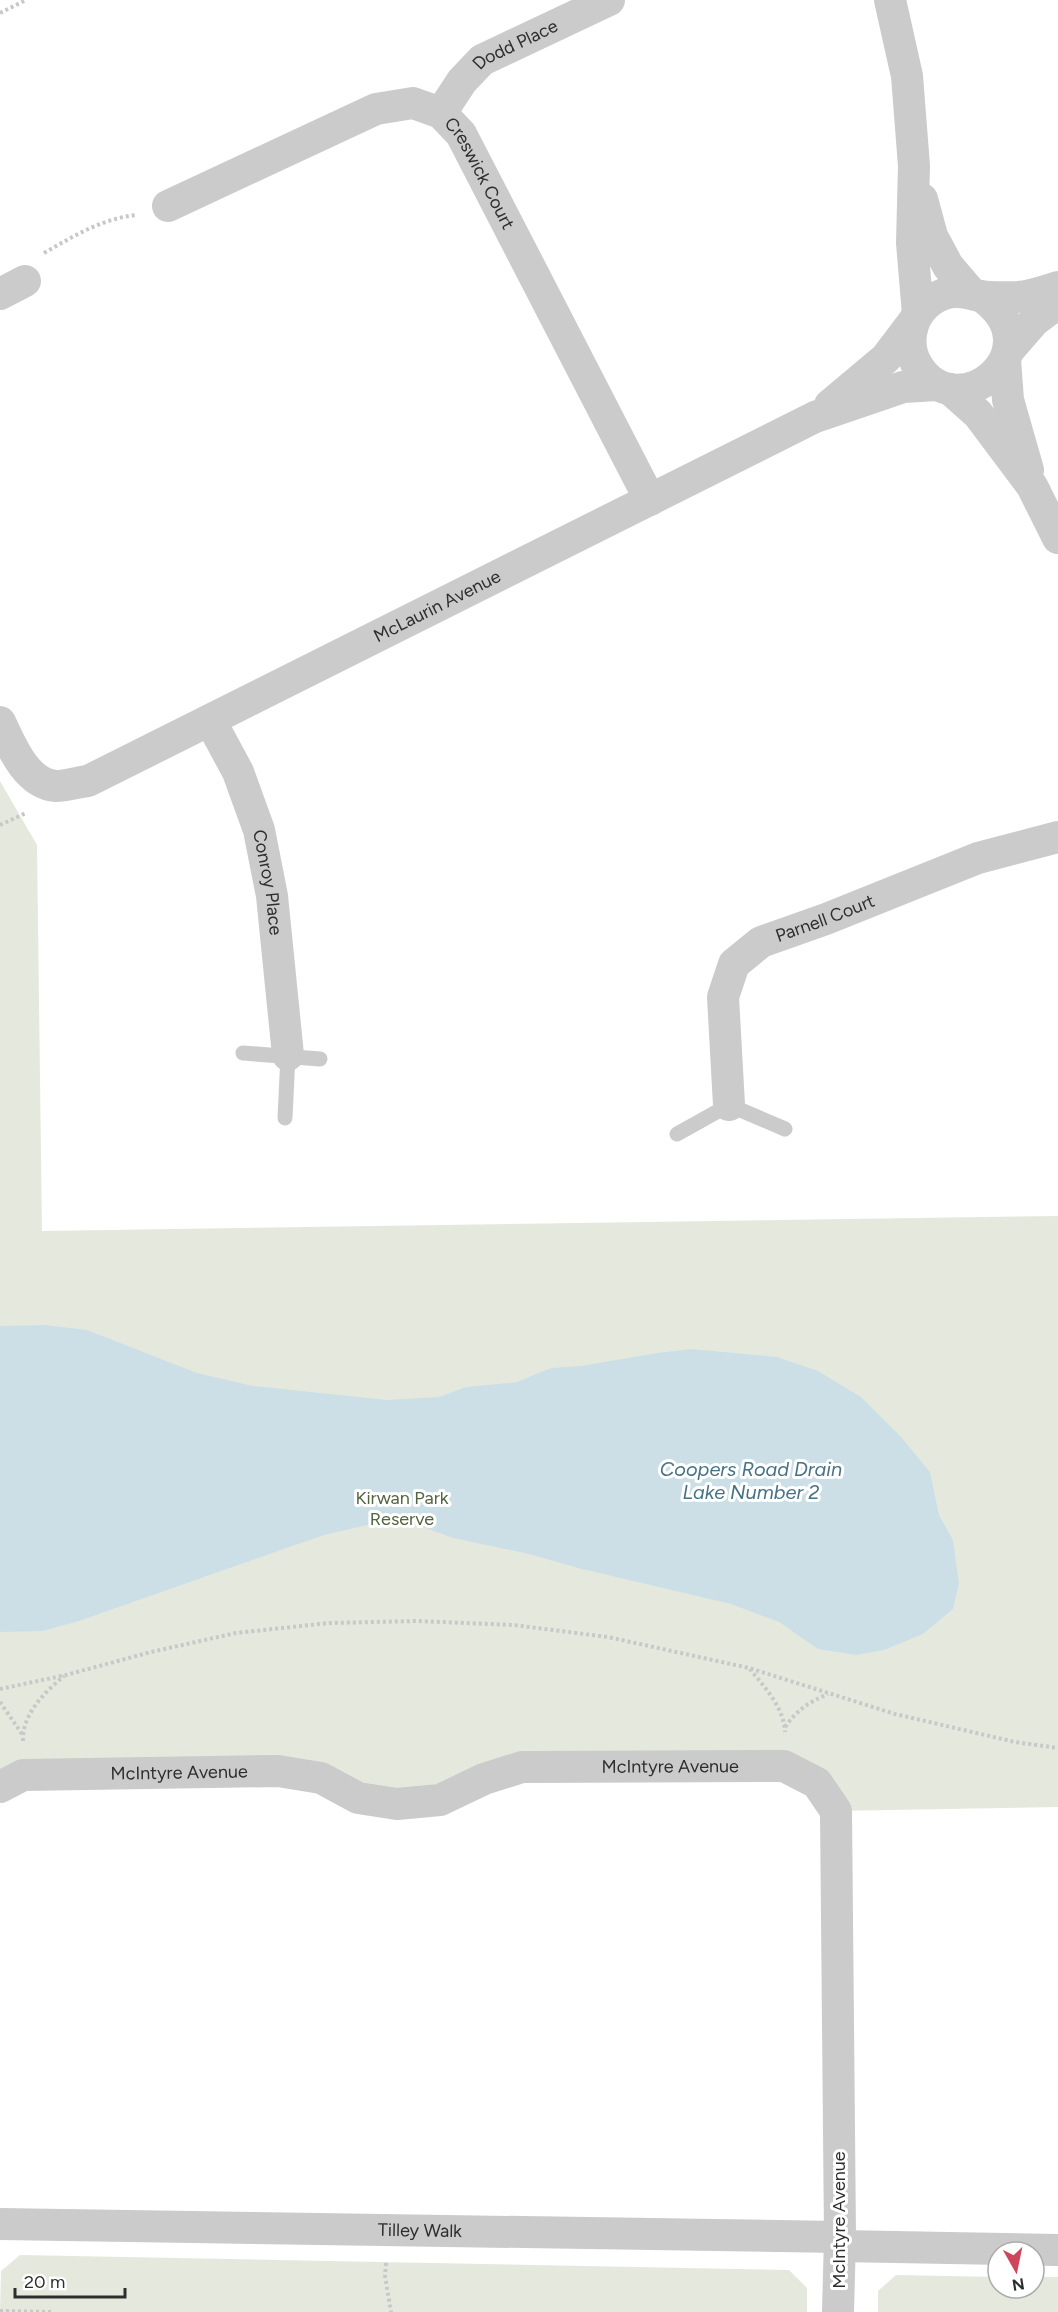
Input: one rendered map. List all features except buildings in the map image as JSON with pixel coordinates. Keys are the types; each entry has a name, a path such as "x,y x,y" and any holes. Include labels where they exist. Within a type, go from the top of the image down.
{"street":[{"name":"Dodd Place","path":"441,113 462,81 482,60 609,0"},
{"path":"890,0 907,76 914,166 912,243 916,318 911,336 912,351 925,376 944,387 978,414 1032,486 1058,538"},
{"name":"Creswick Court","path":"168,206 376,109 413,103 441,113 461,134 650,500"},
{"path":"914,166 933,236 948,266 976,295 994,306 1004,319 1009,335 1008,400 1032,486"},
{"path":"916,318 928,303 941,295 956,291 976,295 1021,297 1058,287"},
{"path":"944,387 966,389 983,384 996,374 1034,321 1058,303"},
{"name":"McLaurin Avenue","path":"815,417 886,358 916,318"},
{"name":"McLaurin Avenue","path":"0,722 16,754 31,775 55,786 88,781 815,417 903,387 944,387"},
{"name":"Conroy Place","path":"210,720 238,772 259,830 272,896 288,1055"},
{"name":"Parnell Court","path":"729,1105 723,997 734,964 761,942 826,919 978,858 1058,837"},
{"name":"McIntyre Avenue","path":"0,1787 23,1775 278,1771 321,1779 358,1798 397,1804 440,1800 484,1779 522,1767 784,1767 817,1784 836,1810 840,2242 838,2312"},
{"name":"Tilley Walk","path":"0,2224 390,2230 1058,2250"}],"lane":[{"path":"243,1053 320,1059"},
{"path":"285,1118 288,1055"},
{"path":"677,1134 729,1105 785,1129"}],"path":[{"path":"0,13 26,0"},
{"path":"13,287 34,260 85,229 121,217 157,212 168,206"},
{"path":"0,1689 236,1633 329,1623 418,1621 513,1625 608,1637 749,1668 828,1695 895,1714 1015,1742 1058,1748"},
{"path":"749,1668 769,1692 779,1710 785,1728 795,1713 808,1702 828,1695"},
{"path":"0,1702 23,1734 31,1713 45,1692 66,1675"},
{"path":"390,2230 385,2276 391,2312"},
{"path":"0,2311 51,2312"}],"green space":[{"name":"Kirwan Park Reserve","path":"0,781 37,845 42,1231 1058,1216 1058,1807 836,1811 817,1783 522,1767 440,1800 321,1778 0,1787"},
{"path":"20,2255 789,2270 807,2288 807,2312 0,2312 1,2271"},
{"path":"896,2275 986,2277 986,2300 1046,2300 1046,2277 1058,2277 1058,2312 878,2312 878,2291"}],"water":[{"name":"Coopers Road Drain Lake Number 2","path":"45,1325 87,1330 197,1373 253,1386 387,1400 439,1397 466,1387 517,1382 551,1368 581,1366 692,1349 777,1357 818,1371 861,1397 901,1437 930,1472 939,1515 953,1540 959,1584 953,1609 923,1634 884,1650 856,1655 818,1649 779,1622 731,1604 582,1569 529,1554 453,1538 398,1518 324,1535 79,1621 43,1631 0,1632 0,1326"}]}
